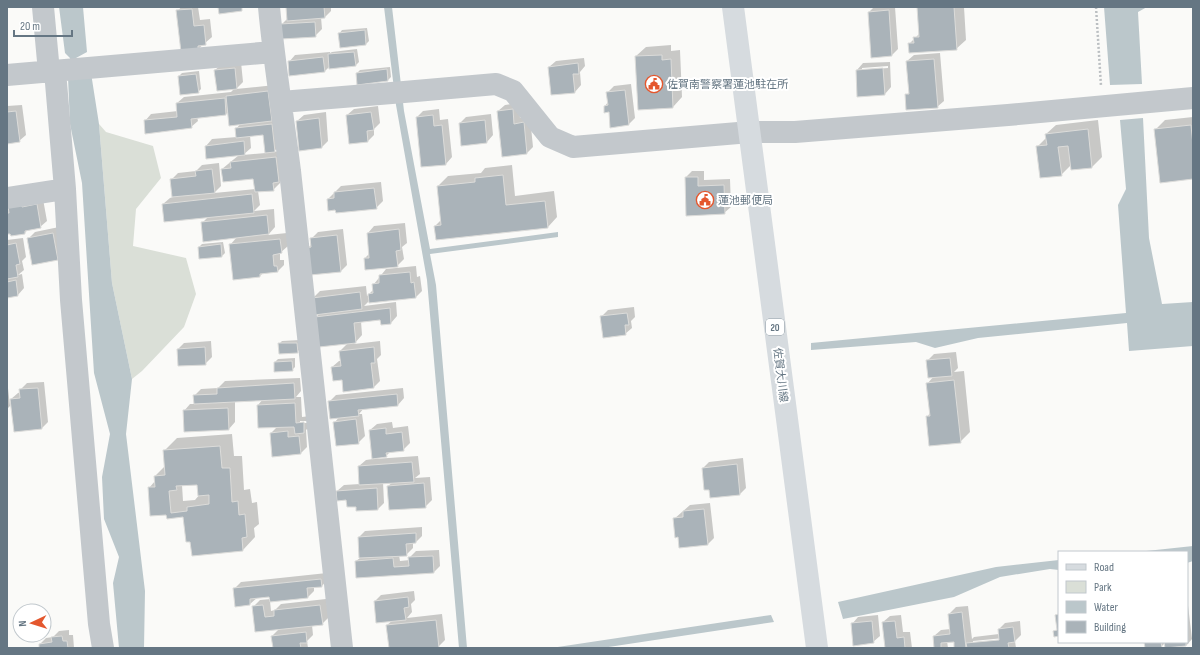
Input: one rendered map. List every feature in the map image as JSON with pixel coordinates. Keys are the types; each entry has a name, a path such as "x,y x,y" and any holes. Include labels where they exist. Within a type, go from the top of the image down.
{"main road":[{"name":"佐賀大川線","path":"733,7 817,648"}],"street":[{"path":"43,7 63,70 65,189 71,300 99,624 103,648"},
{"path":"269,7 324,468 342,648"},
{"path":"7,75 274,52"},
{"path":"281,102 496,84 513,91 550,137 573,148 750,132 795,132 1193,98"},
{"path":"7,198 65,189"}],"path":[{"path":"1096,7 1103,106"}],"green space":[{"path":"99,124 106,132 153,146 161,178 136,209 133,246 186,258 196,294 184,327 142,371 132,379 112,283"}],"water":[{"path":"59,7 83,7 87,52 76,58 80,75 91,73 99,124 112,283 132,379 126,434 145,591 144,648 119,648 113,583 119,557 104,519 102,477 110,434 94,373 82,183 70,124 68,77 73,76 70,58 65,53"},
{"path":"384,7 392,7 404,111 430,249 558,232 558,237 430,254 436,285 467,648 459,648 427,280 396,105"},
{"path":"1104,7 1147,7 1138,12 1142,84 1110,85"},
{"path":"1143,118 1149,238 1162,304 1193,302 1193,346 1129,351 1127,323 978,338 935,348 916,342 811,350 811,343 1126,313 1118,205 1126,189 1120,120"},
{"path":"1193,546 1193,561 1188,563 1188,551 1146,551"},
{"path":"1058,560 1058,570 1050,569 1000,577 954,597 843,619 838,602 996,567"},
{"path":"771,615 774,622 602,648 551,648"}],"building":[{"path":"218,7 242,7 242,11 219,14"},
{"path":"286,7 324,7 325,18 287,21"},
{"path":"917,7 954,7 957,50 909,53 908,43 914,43 913,37 919,37"},
{"path":"192,9 194,26 204,25 206,45 198,46 198,50 181,52 176,10"},
{"path":"889,10 892,56 871,58 868,12"},
{"path":"315,22 316,37 281,39 280,24"},
{"path":"365,30 366,45 340,48 338,33"},
{"path":"354,52 356,66 329,69 328,54"},
{"name":"佐賀南警察署蓮池駐在所","path":"662,55 662,60 671,59 673,108 638,110 635,56"},
{"path":"323,57 325,72 289,76 288,61"},
{"path":"934,59 938,108 906,110 905,94 909,94 906,61"},
{"path":"578,63 579,74 573,74 575,93 551,95 548,67"},
{"path":"235,68 237,89 217,91 214,70"},
{"path":"883,68 885,95 857,97 856,70"},
{"path":"387,69 388,81 357,85 356,73"},
{"path":"196,74 199,93 180,95 178,76"},
{"path":"625,90 629,125 610,128 609,112 604,113 604,106 608,105 606,92"},
{"path":"268,91 272,121 229,126 226,96"},
{"path":"225,98 226,115 191,119 192,128 145,134 144,120 177,117 176,103"},
{"path":"513,109 514,124 524,122 527,154 502,157 497,111"},
{"path":"16,111 20,142 7,144 7,112"},
{"path":"371,112 374,130 367,131 368,142 349,144 346,115"},
{"path":"433,115 434,126 442,125 446,165 421,167 416,117"},
{"path":"319,118 322,148 299,151 296,121"},
{"path":"485,120 487,143 461,146 459,123"},
{"path":"272,124 275,152 265,153 263,135 236,138 235,128"},
{"path":"1191,125 1193,145 1193,179 1160,183 1154,129"},
{"path":"1088,129 1092,168 1071,170 1068,146 1058,147 1062,176 1040,178 1036,146 1047,145 1045,134"},
{"path":"244,141 245,155 206,159 205,146"},
{"path":"276,157 279,182 273,183 274,191 255,192 253,179 223,182 221,169 231,168 230,162"},
{"path":"212,169 215,193 172,197 170,179 196,176 195,171"},
{"path":"503,175 506,205 545,201 548,228 436,240 434,226 441,225 437,186 475,182 475,178"},
{"name":"蓮池郵便局","path":"685,177 698,177 698,186 724,185 725,214 686,216"},
{"path":"374,188 377,209 336,213 335,210 328,211 327,199 334,198 334,192"},
{"path":"252,194 254,213 164,222 162,204"},
{"path":"21,204 22,207 37,204 41,228 25,231 25,234 11,236 10,234 7,234 7,213 9,213 8,206"},
{"path":"267,215 269,234 203,242 201,222"},
{"path":"399,229 401,250 396,251 398,267 365,270 364,258 369,258 367,233"},
{"path":"53,233 58,260 32,265 27,238"},
{"path":"337,235 341,272 310,275 307,248 311,247 310,238"},
{"path":"280,239 282,253 273,255 274,266 277,266 278,272 260,274 260,277 233,280 229,244"},
{"path":"16,243 20,264 16,265 18,277 7,279 7,245"},
{"path":"221,244 222,257 199,259 198,247"},
{"path":"410,272 411,283 414,282 416,298 369,303 368,294 373,293 372,284 379,283 379,275"},
{"path":"16,280 18,296 7,298 7,282"},
{"path":"360,292 362,309 314,315 312,298"},
{"path":"390,308 391,324 381,325 380,320 354,323 356,343 319,347 315,317"},
{"path":"627,313 629,325 625,325 626,335 603,338 600,316"},
{"path":"278,343 297,343 298,353 279,354"},
{"path":"205,347 206,365 178,366 177,349"},
{"path":"374,347 375,363 371,363 374,388 343,392 342,380 333,381 331,367 341,366 339,351"},
{"path":"950,358 952,376 928,378 926,360"},
{"path":"292,361 293,371 274,372 274,362"},
{"path":"954,380 961,443 929,446 926,416 930,416 926,383"},
{"path":"294,383 295,399 194,404 193,395 217,394 217,388"},
{"path":"38,388 42,429 14,432 10,399 20,398 19,389"},
{"path":"397,394 398,406 358,410 359,416 330,419 328,401"},
{"path":"295,403 296,423 304,422 304,433 295,434 294,427 258,428 257,405"},
{"path":"228,408 229,430 184,432 183,410"},
{"path":"356,419 359,444 336,446 333,422"},
{"path":"386,428 386,434 402,432 404,451 386,453 387,457 372,459 369,430"},
{"path":"288,431 288,437 299,436 301,454 272,457 270,433"},
{"path":"220,446 222,468 230,468 232,502 238,501 239,515 245,514 247,537 242,538 243,551 192,556 190,542 186,542 183,517 167,519 166,515 150,516 148,487 155,487 154,476 165,475 163,450","holes":["197,485 198,496 209,495 209,504 187,507 187,511 171,513 169,491 177,490 176,486"]},
{"path":"412,462 414,482 359,485 358,466"},
{"path":"737,464 740,495 710,498 709,490 704,490 702,468"},
{"path":"424,483 426,508 389,510 387,486"},
{"path":"377,488 378,510 356,511 356,507 347,507 346,500 337,501 336,491"},
{"path":"704,509 708,545 679,548 678,537 675,538 673,518 683,517 683,511"},
{"path":"416,533 416,543 406,544 407,556 359,558 358,537"},
{"path":"433,556 434,573 356,578 355,561 393,558 394,567 409,566 408,557"},
{"path":"321,579 322,587 307,588 308,598 270,602 269,597 250,599 250,605 235,607 233,588"},
{"path":"408,597 409,607 404,608 406,620 376,623 374,601"},
{"path":"263,605 265,617 274,616 274,610 320,605 323,625 255,632 252,606"},
{"path":"962,612 966,648 954,648 954,642 941,643 941,648 934,648 933,636 950,634 948,614"},
{"path":"1058,614 1058,636 1054,637 1053,631 1057,630 1055,615"},
{"path":"436,620 439,648 389,648 386,625"},
{"path":"872,621 874,643 853,646 851,623"},
{"path":"895,621 897,638 904,637 905,648 885,648 882,622"},
{"path":"1013,627 1015,642 1008,643 1009,648 967,648 966,643 999,640 998,629"},
{"path":"306,632 307,643 300,643 301,648 273,648 271,636"},
{"path":"62,636 63,641 67,641 68,648 39,648 39,644 52,643 52,637"},
{"path":"1144,643 1161,643 1162,648 1145,648"},
{"path":"1164,643 1186,643 1186,646 1165,648"}],"place":[{"name":"佐賀南警察署蓮池駐在所","path":"654,84"},
{"name":"蓮池郵便局","path":"705,200"}]}
